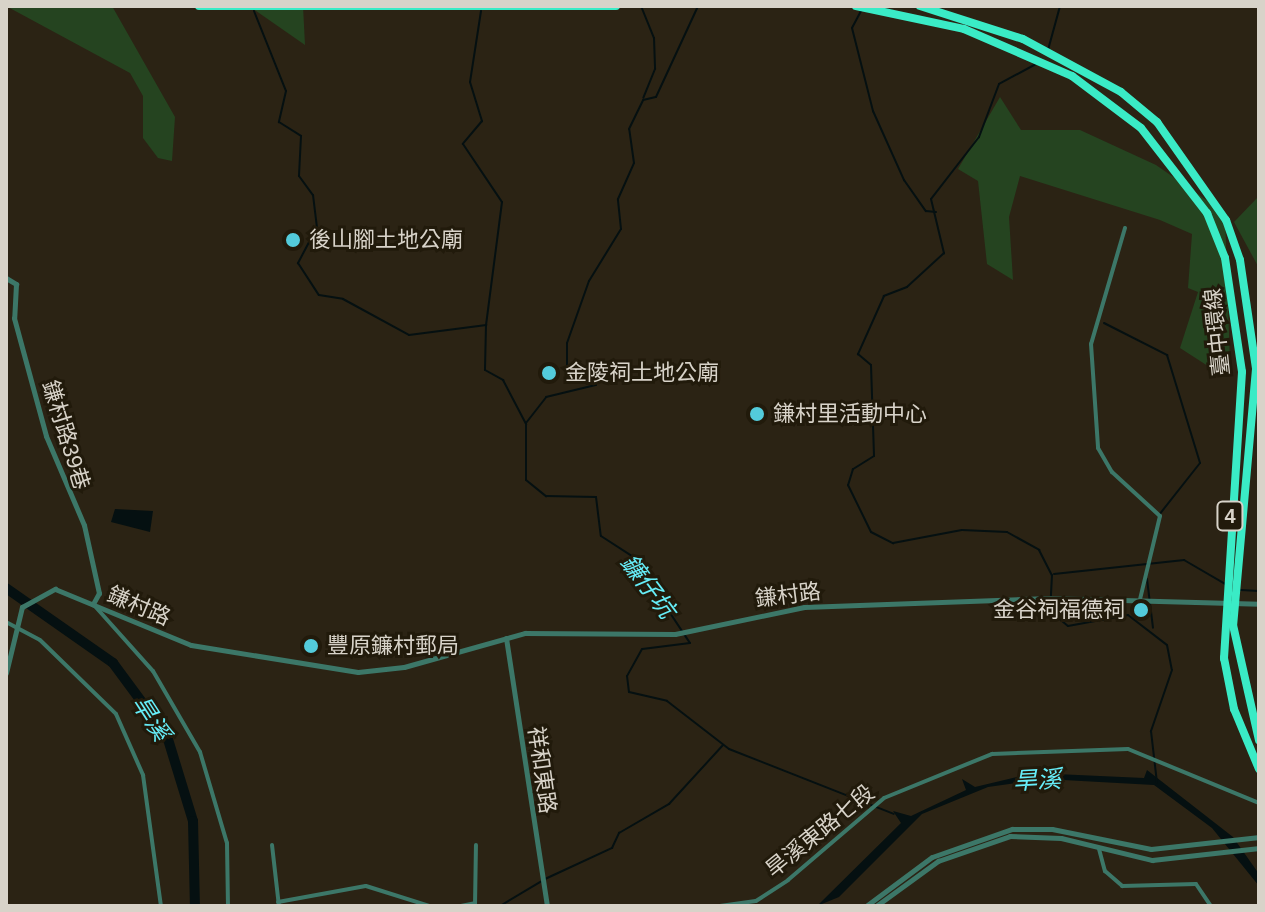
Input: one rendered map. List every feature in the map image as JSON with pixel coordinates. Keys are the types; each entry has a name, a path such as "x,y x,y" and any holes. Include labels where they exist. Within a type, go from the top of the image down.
{"highway":[{"path":"199,6 254,9 616,6"},
{"name":"臺中環線","path":"856,6 1034,57 1141,128 1192,190 1225,258 1242,372 1224,658 1234,709 1259,769"},
{"name":"臺中環線","path":"920,6 1044,49 1121,92 1157,122 1199,175 1240,260 1256,369 1233,625 1259,740"}],"street":[{"path":"1125,228 1091,344 1098,448 1125,487 1160,516 1140,599"},
{"name":"鎌村路39巷","path":"6,278 16,284 14,318 46,436 84,525 99,593 93,604"},
{"name":"鎌村路","path":"14,626 30,597 55,589 191,645 358,672 506,638 675,634 804,607 1140,599 1259,604"},
{"path":"93,604 153,671 200,752 227,843 228,906"},
{"path":"6,622 40,640 116,714 143,775 161,906"},
{"path":"6,673 14,626"},
{"name":"祥和東路","path":"506,638 547,906"},
{"name":"旱溪東路七段","path":"720,906 756,901 788,880 884,798 992,754 1128,749 1259,803"},
{"path":"866,906 920,863 985,835 1040,828 1158,850 1259,837"},
{"path":"876,906 928,866 992,840 1040,835 1157,861 1259,848"},
{"path":"272,845 278,904 366,886 430,906"},
{"path":"461,906 475,905 476,845"},
{"path":"1099,849 1105,871 1122,886 1196,884 1211,906"},
{"path":"393,896 395,906"},
{"path":"612,906 705,906"}],"green space":[{"path":"6,6 112,6 175,117 172,161 158,158 143,138 143,96 130,73"},
{"path":"249,6 303,6 305,45"},
{"path":"1000,97 1021,130 1080,130 1156,165 1225,213 1230,364 1211,368 1180,348 1198,292 1188,288 1192,234 1160,220 1020,176 1009,217 1013,280 987,264 978,181 958,169"},
{"path":"1259,196 1259,268 1234,222"}],"water":[{"path":"115,509 153,511 150,532 111,522"},
{"path":"1147,770 1233,837 1259,874 1259,886 1212,828 1154,785 1045,779 988,787 922,814 839,897 817,906 901,823 893,811 911,816 966,790 962,779 975,787 1034,773 1144,778"}],"waterway":[{"path":"641,6 654,38 655,69 643,98"},
{"path":"526,423 546,397 596,385 589,372 567,369 567,343 589,281 621,229 618,199 634,163 629,129 643,100 656,97 698,6"},
{"path":"1048,50 1060,6"},
{"name":"鐮仔坑","path":"254,11 286,91 279,122 301,136 299,176 313,195 317,227 298,263 319,295 343,299 409,335 486,325 485,370 503,380 526,424 526,480 546,496 596,497 601,536 633,557 690,643 642,649 627,676 629,692 667,701 729,749 894,814"},
{"path":"481,11 470,82 482,121 463,144 502,202 486,325"},
{"path":"861,11 852,28 873,111 904,180 926,211 936,212"},
{"path":"1036,64 999,84 979,137 931,199 944,253 907,287 884,296 858,354 871,365 874,456 853,469 848,485 871,532 893,543 962,530 1007,532 1039,550 1052,575 1050,611 1068,626 1128,615 1167,645 1172,670 1151,731 1157,783"},
{"path":"1104,323 1167,355 1200,463 1159,515"},
{"path":"1054,574 1184,560 1227,585"},
{"path":"1147,579 1153,628"},
{"name":"旱溪","path":"6,588 113,663 167,736 193,821 195,906"},
{"path":"1241,590 1259,591"},
{"path":"545,879 612,848 619,833 669,804 723,745"},
{"path":"500,906 540,882"}],"place":[{"name":"後山腳土地公廟","path":"293,240"},
{"name":"金陵祠土地公廟","path":"549,373"},
{"name":"鎌村里活動中心","path":"757,414"},
{"name":"金谷祠福德祠","path":"1141,610"},
{"name":"豐原鐮村郵局","path":"311,646"}]}
